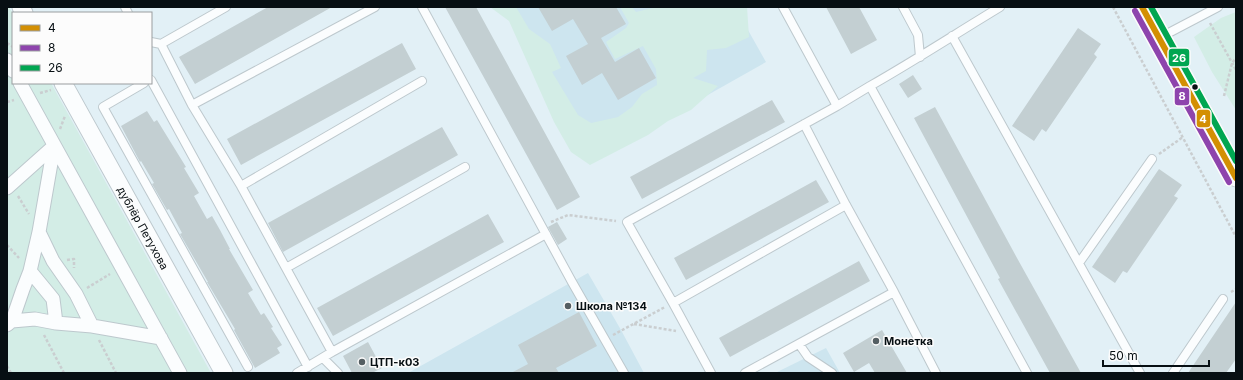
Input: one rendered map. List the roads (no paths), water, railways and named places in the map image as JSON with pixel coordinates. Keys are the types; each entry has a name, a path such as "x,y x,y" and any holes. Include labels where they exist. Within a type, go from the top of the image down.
{"street":[{"path":"1142,7 1236,178"},
{"path":"7,60 12,69"},
{"path":"21,84 180,373"},
{"name":"дублёр Петухова","path":"66,84 74,104 224,373"},
{"path":"9,186 54,146"},
{"path":"10,323 30,271 39,232 54,146"},
{"path":"39,232 54,262 76,294 92,326"},
{"path":"30,271 53,299 56,323"},
{"path":"10,323 35,319 56,323 92,326 161,338"}],"lane":[{"path":"152,42 160,44 226,7"},
{"path":"192,105 375,7"},
{"path":"422,7 624,373"},
{"path":"784,7 837,106"},
{"path":"902,7 918,35 920,57"},
{"path":"711,373 627,222 837,106 920,57 1000,7"},
{"path":"1159,38 1218,7"},
{"path":"952,36 1140,373"},
{"path":"160,44 192,105 241,186 332,352"},
{"path":"152,82 308,366"},
{"path":"241,186 422,82"},
{"path":"142,84 103,107 248,367"},
{"path":"870,86 1027,373"},
{"path":"804,124 936,373"},
{"path":"1079,263 1152,159"},
{"path":"286,268 465,167"},
{"path":"673,303 846,205"},
{"path":"297,373 544,230"},
{"path":"746,373 894,292"},
{"path":"1173,373 1223,298"},
{"path":"799,344 808,357 832,373"},
{"path":"323,358 338,373"}],"place":[{"name":"Школа №134","path":"568,306"},
{"name":"Монетка","path":"876,341"},
{"name":"ЦТП-к03","path":"362,362"}]}
